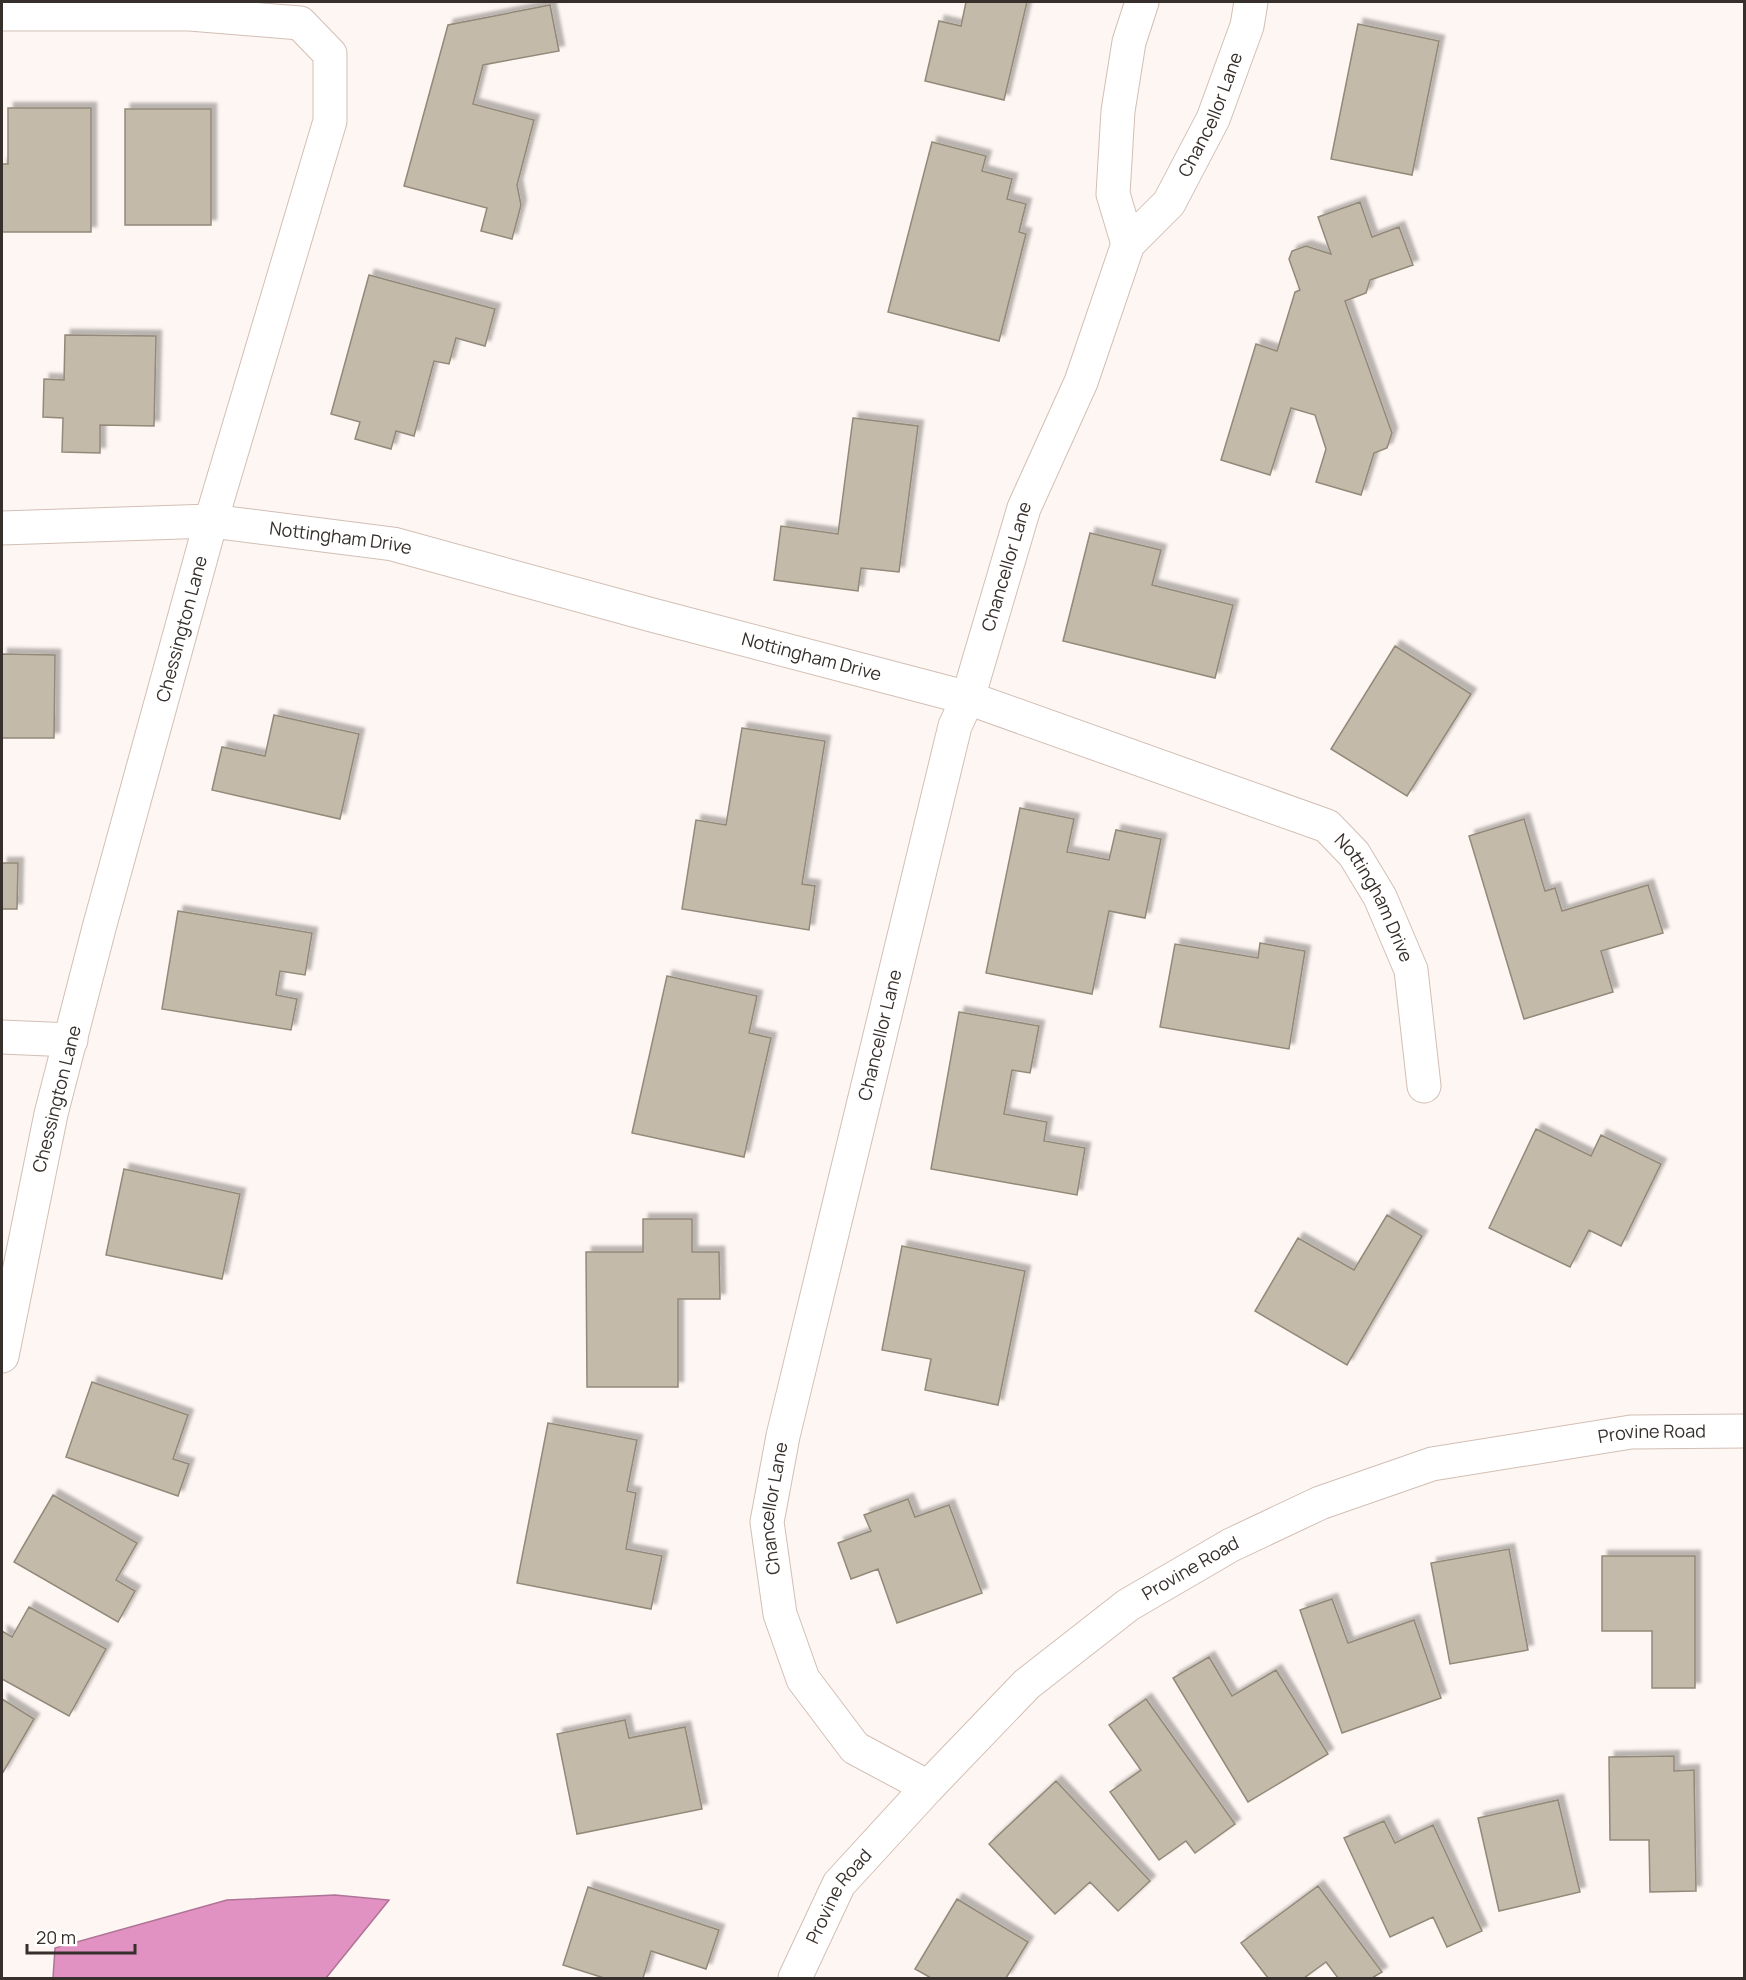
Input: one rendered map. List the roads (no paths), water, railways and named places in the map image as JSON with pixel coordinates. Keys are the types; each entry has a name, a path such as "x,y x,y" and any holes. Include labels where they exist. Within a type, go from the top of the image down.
{"street":[{"path":"1128,244 1113,194 1118,111 1129,42 1142,2"},
{"name":"Chancellor Lane","path":"928,1787 855,1748 803,1679 780,1614 766,1522 783,1436 947,761 1024,508 1081,382 1128,244 1169,203 1213,119 1247,26 1251,2"},
{"name":"Chessington Lane","path":"2,14 190,14 300,23 330,54 330,121 211,521 99,928 51,1114 2,1356"},
{"name":"Nottingham Drive","path":"2,528 211,521 393,544 968,698 1327,826 1354,854 1380,897 1411,970 1424,1086"},
{"path":"2,1037 71,1040"},
{"name":"Provine Road","path":"795,1978 839,1884 1027,1684 1128,1605 1231,1545 1320,1503 1432,1464 1631,1432 1744,1431"}]}
